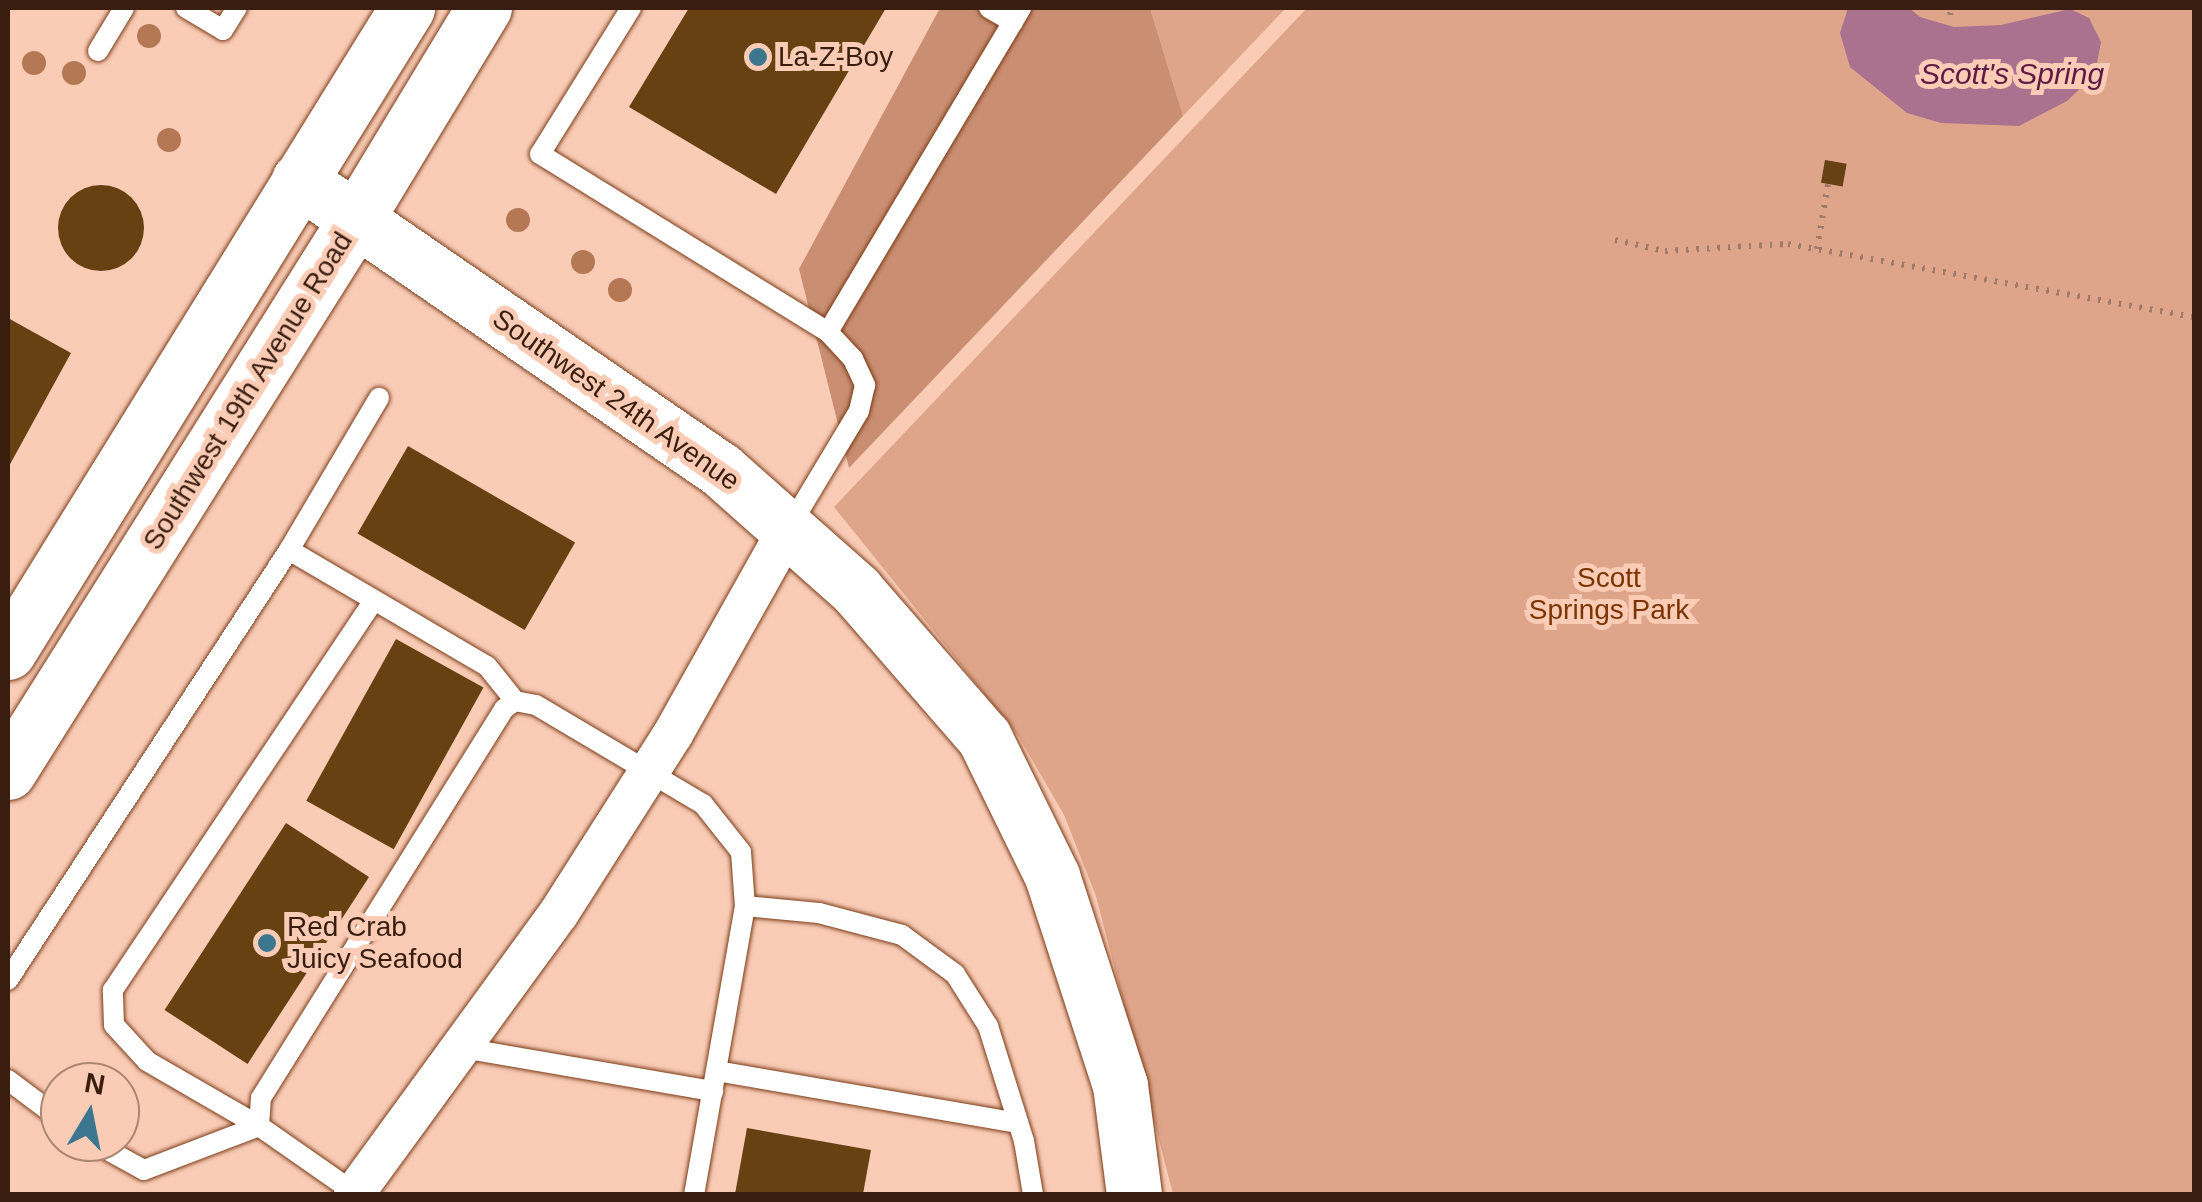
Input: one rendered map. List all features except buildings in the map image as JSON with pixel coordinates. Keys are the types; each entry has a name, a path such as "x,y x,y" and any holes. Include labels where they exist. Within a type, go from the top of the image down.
{"main road":[{"path":"8,652 407,8"},
{"name":"Southwest 19th Avenue Road","path":"8,772 484,8"},
{"name":"Southwest 24th Avenue","path":"299,180 722,470 856,590 984,737 1052,876 1120,1085 1134,1194"}],"street":[{"path":"354,1194 559,912 648,772 788,530"}],"lane":[{"path":"98,51 124,8"},
{"path":"186,8 223,30 237,8"},
{"path":"631,8 540,154 828,332 853,359 866,385 859,411 788,530"},
{"path":"828,332 1017,15 989,8"},
{"path":"8,980 288,550 379,398"},
{"path":"288,550 487,666 515,701 536,704 703,804 741,852 745,906 694,1194"},
{"path":"354,1194 259,1126 147,1060 114,1025 113,990 374,600"},
{"path":"259,1126 261,1098 504,709 515,701"},
{"path":"745,906 819,913 902,935 955,974 988,1026 1018,1122 1033,1194"},
{"path":"463,1048 1018,1122"},
{"path":"8,1080 40,1104"},
{"path":"129,1162 144,1170 259,1126"}],"path":[{"path":"1817,249 1828,184"},
{"path":"1615,240 1665,251 1788,244 2194,317"}],"green space":[{"path":"1150,8 1286,8 1183,116"},
{"name":"Scott Springs Park","path":"1307,8 2194,8 2194,1194 1173,1194 1096,896 1064,815 1019,737 834,507"}],"shaded area":[{"path":"940,8 1150,8 1183,116 849,468 799,269"}],"water":[{"name":"Scott's Spring","path":"1848,8 1909,8 1920,17 1954,27 2001,25 2070,9 2089,18 2101,42 2095,74 2067,101 2019,126 1941,123 1907,113 1850,67 1840,33"}],"place":[{"name":"La-Z-Boy","path":"758,57"},
{"name":"Red Crab Juicy Seafood","path":"267,943"}]}
